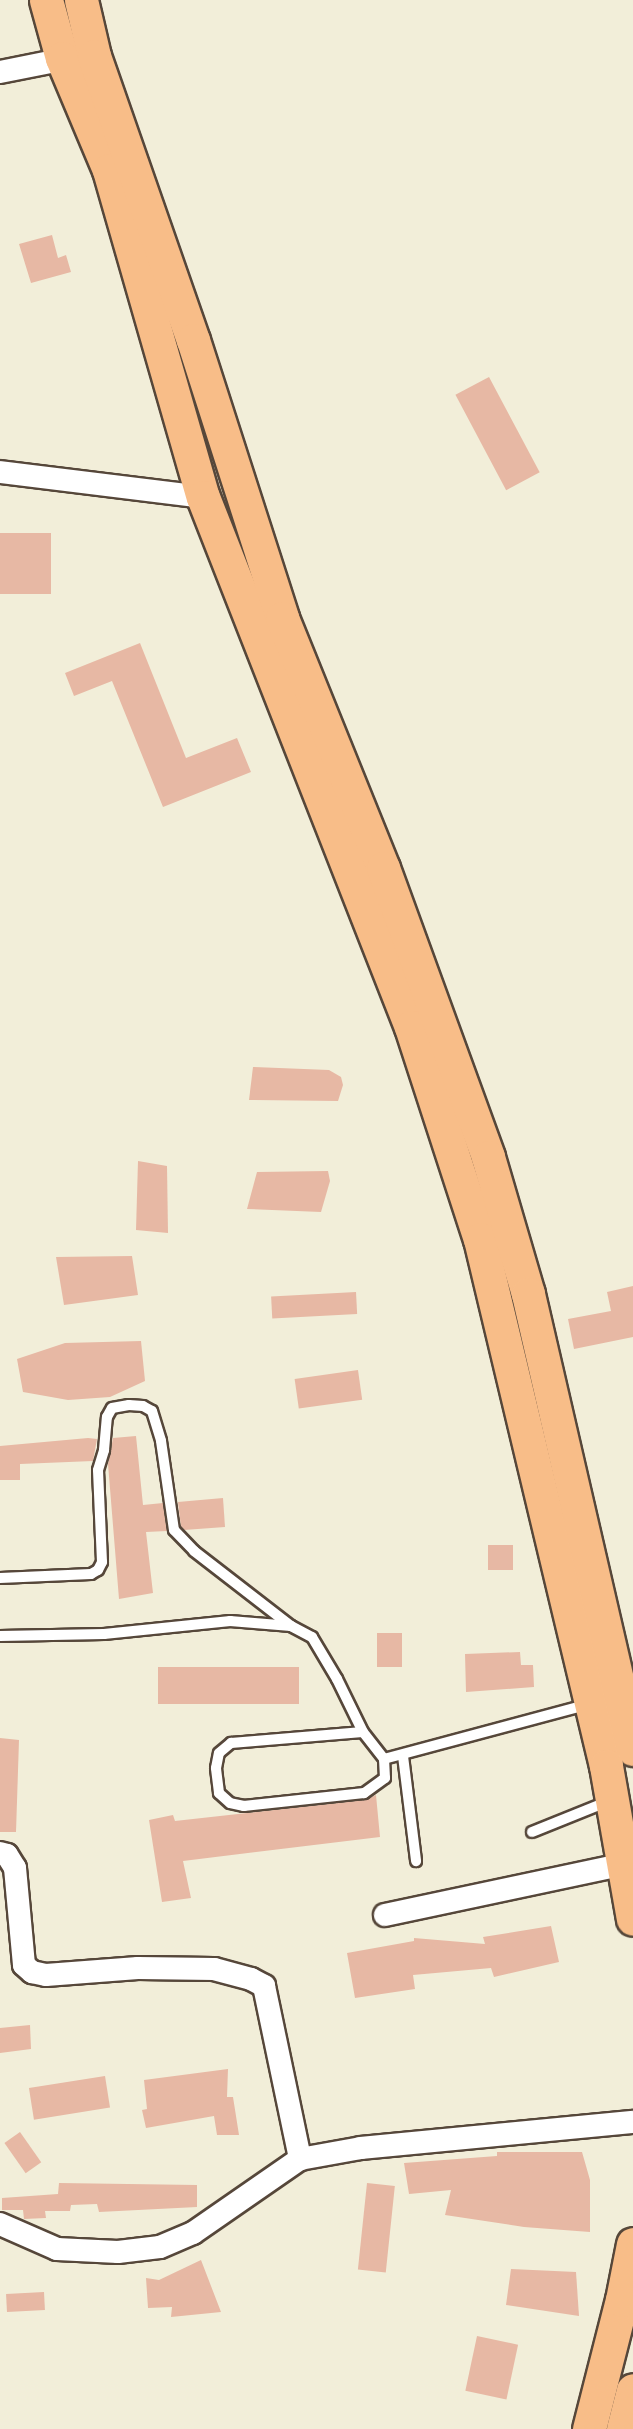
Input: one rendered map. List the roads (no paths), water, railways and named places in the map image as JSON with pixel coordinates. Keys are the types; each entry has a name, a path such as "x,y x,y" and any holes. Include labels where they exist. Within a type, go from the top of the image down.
{"main road":[{"path":"46,0 62,58 109,170 203,497 411,1027 480,1239 615,1698 633,1749"},
{"path":"81,0 94,56 193,340 282,618 383,868 488,1157 528,1294 615,1698 612,1799 633,1919"},
{"path":"590,2429 622,2300 633,2244"},
{"path":"623,2429 633,2390"}],"street":[{"path":"0,72 62,58 94,56"},
{"path":"0,472 203,497"},
{"path":"0,1853 7,1855 15,1868 24,1965 32,1972 46,1975 138,1968 214,1969 250,1978 264,1986 300,2159"},
{"path":"385,1915 624,1864"},
{"path":"0,2224 57,2249 118,2252 160,2247 193,2234 300,2159 361,2148 633,2122"}],"lane":[{"path":"0,1578 91,1574 98,1570 102,1562 98,1470 104,1450 107,1417 112,1408 129,1405 143,1406 152,1411 161,1440 174,1530 194,1551 291,1626 312,1637 337,1679 363,1732 384,1759 385,1778 364,1793 244,1806 230,1803 219,1793 216,1768 219,1753 231,1743 363,1732"},
{"path":"0,1636 104,1634 230,1621 291,1626"},
{"path":"384,1759 403,1756 615,1698"},
{"path":"403,1756 416,1861"},
{"path":"532,1832 612,1799"}]}
